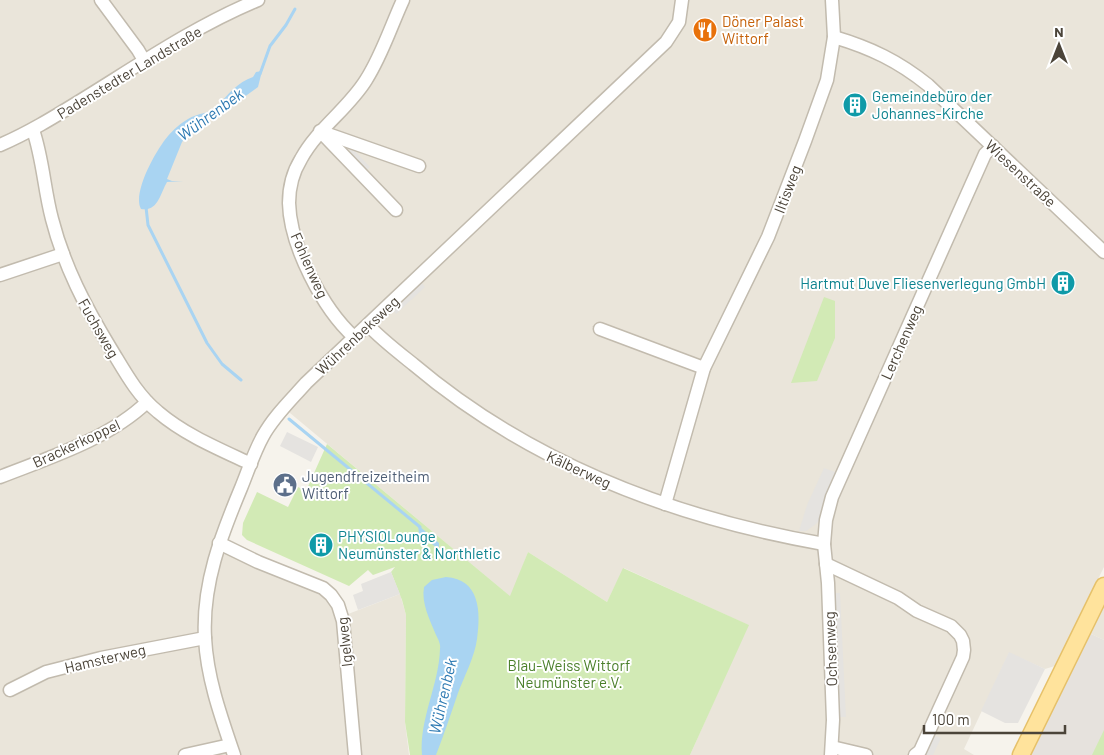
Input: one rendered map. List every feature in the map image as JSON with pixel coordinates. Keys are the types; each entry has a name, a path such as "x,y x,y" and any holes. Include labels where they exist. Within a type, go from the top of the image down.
{"main road":[{"path":"1021,755 1104,586"}],"street":[{"path":"101,0 145,62"},
{"name":"Padenstedter Landstraße","path":"0,145 33,130 230,12 258,0"},
{"name":"Fohlenweg","path":"354,338 341,324 316,285 297,241 290,212 290,193 295,171 301,158 320,131 352,100 367,79 403,0"},
{"name":"Wührenbeksweg","path":"232,750 213,688 205,638 206,602 209,579 219,543 263,436 278,415 306,383 666,42 680,22 682,0"},
{"name":"Iltisweg","path":"665,504 704,368 743,290 774,221 824,87 830,66 834,37 832,0"},
{"name":"Wiesenstraße","path":"834,37 883,55 911,71 1104,252"},
{"name":"Fuchsweg","path":"33,130 52,218 62,254 75,285 93,319 128,378 147,402 170,422 251,464"},
{"path":"320,131 419,166"},
{"path":"320,131 396,210"},
{"name":"Lerchenweg","path":"824,544 826,520 832,497 985,154 993,146"},
{"path":"0,276 62,254"},
{"name":"Kälberweg","path":"368,325 439,386 484,418 583,472 665,504 758,531 824,544"},
{"path":"600,329 704,368"},
{"name":"Brackerkoppel","path":"0,477 90,440 132,416 147,402"},
{"name":"Igelweg","path":"219,543 258,562 323,588 335,600 341,610 343,621 355,755"},
{"name":"Ochsenweg","path":"824,544 834,720 831,751"},
{"path":"826,564 898,598 917,611 951,626 963,641 964,650 962,657 920,751 915,755"},
{"name":"Hamsterweg","path":"10,690 46,672 109,656 205,638"},
{"path":"185,755 232,750"},
{"path":"831,751 866,755"}],"shaded area":[{"path":"0,0 1104,0 1104,567 1055,666 1045,669 1009,653 964,749 974,755 690,755 748,625 624,568 607,602 528,552 511,597 284,408 278,415 219,543 318,585 343,616 400,594 406,615 405,722 409,755 0,755"},
{"path":"352,148 370,167 365,172 347,153"},
{"path":"419,280 425,287 396,314 390,307"},
{"path":"287,432 318,447 311,462 280,446"},
{"path":"824,468 838,473 819,521 806,531 799,531 807,505"},
{"path":"391,572 400,594 358,610 353,595 363,591 361,584"},
{"path":"832,593 840,593 846,717 838,717"},
{"path":"1104,603 1104,640 1089,633"},
{"path":"1089,633 1104,640 1104,755 1028,755"},
{"path":"1009,652 1045,669 1018,723 1005,723 981,711"},
{"path":"928,733 941,738 933,755 915,755"}],"green space":[{"path":"824,297 835,301 835,338 817,381 791,383"},
{"name":"Blau-Weiss Wittorf Neumünster e.V.","path":"327,444 510,596 528,552 607,602 623,568 749,625 690,755 410,755 405,722 406,615 391,572 395,567 373,575 368,570 349,586 247,540 242,535 243,523 257,492 288,507 298,487 306,491"},
{"path":"1104,730 1104,755 1092,755"}],"water":[{"path":"262,71 258,87 240,100 221,108 193,130 182,142 167,179 183,181 167,182 155,205 151,208 141,209 139,202 142,183 157,151 168,136 188,119 216,108 238,85 253,77 256,72"},
{"path":"418,525 439,543 439,554 437,548 419,534"},
{"path":"446,577 457,579 472,590 478,608 477,639 472,659 436,755 422,755 423,728 439,662 440,647 425,605 423,593 424,587 432,580"}],"waterway":[{"name":"Wührenbek","path":"260,74 270,46 286,25 295,9"},
{"name":"Wührenbek","path":"146,207 148,225 207,343 222,364 241,380"},
{"name":"Wührenbek","path":"289,419 420,527"}],"place":[{"name":"Döner Palast Wittorf","path":"705,30"},
{"name":"Gemeindebüro der Johannes-Kirche","path":"855,105"},
{"name":"Hartmut Duve Fliesenverlegung GmbH","path":"1063,283"},
{"name":"Jugendfreizeitheim Wittorf","path":"285,485"},
{"name":"PHYSIOLounge Neumünster & Northletic","path":"321,545"}]}
